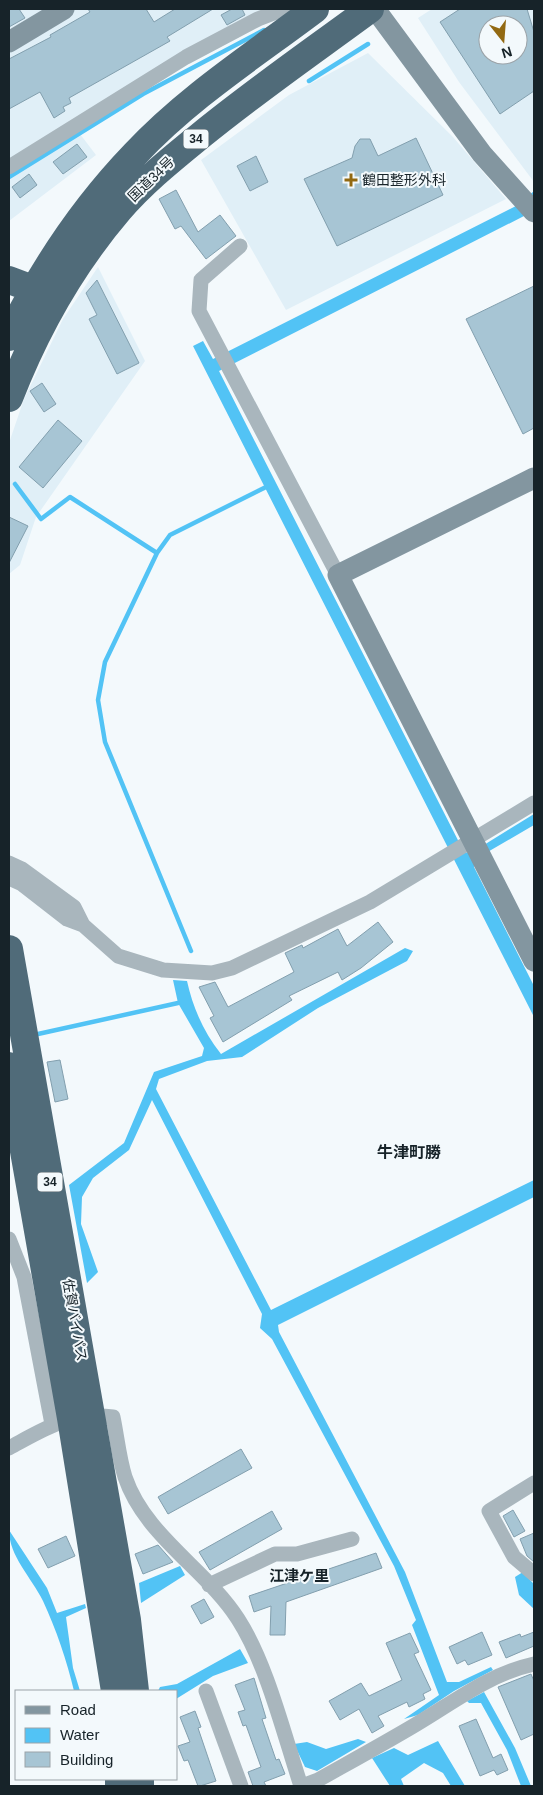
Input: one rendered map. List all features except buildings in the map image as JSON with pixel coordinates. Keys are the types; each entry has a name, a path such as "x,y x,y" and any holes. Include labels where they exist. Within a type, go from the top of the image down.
{"highway":[{"name":"国道34号","path":"32,290 96,198 136,152 184,108 315,9"},
{"name":"国道34号","path":"32,290 85,256 120,210 164,166 225,115 370,9"},
{"name":"34","path":"9,337 32,290"},
{"name":"34","path":"9,398 18,375 32,290"},
{"name":"佐賀バイパス","path":"9,949 72,1419 115,1690"},
{"name":"佐賀バイパス","path":"9,1066 20,1235 127,1620 135,1690"}],"street":[{"path":"9,42 64,9"},
{"path":"9,167 186,57 258,19 284,9"},
{"path":"375,9 482,154 534,212"},
{"path":"240,246 201,280 199,311 338,575 469,842 484,862 534,961"},
{"path":"338,575 534,478"},
{"path":"11,879 22,884 67,919 83,925 118,956 163,970 212,973 232,968 370,902 534,803"},
{"path":"9,863 74,907 83,925"},
{"path":"9,1448 72,1419 112,1417 125,1477 138,1502 156,1529 238,1618 257,1654 301,1786 318,1780 409,1728 466,1692 497,1676 534,1664"},
{"path":"530,1570 514,1556 489,1511 534,1483"},
{"path":"209,1585 275,1554 297,1554 352,1539"},
{"path":"206,1691 241,1786"}],"shaded area":[{"path":"9,9 292,9 282,16 226,41 77,130 96,155 9,221"},
{"path":"432,9 534,9 534,182 459,82 418,18"},
{"name":"鶴田整形外科","path":"368,53 453,137 506,199 286,310 201,160 289,95"},
{"path":"98,267 145,361 36,517 20,565 9,574 9,443 24,399 63,319"}],"water":[{"path":"534,191 534,208 524,216 219,371 464,852 471,853 534,814 534,825 479,857 474,867 534,986 534,1017 193,346 203,341 213,359 518,205"},
{"path":"405,948 413,951 407,961 318,1008 242,1057 207,1061 159,1079 156,1089 271,1310 534,1180 534,1197 278,1325 279,1332 405,1572 447,1682 459,1682 491,1667 493,1670 454,1691 418,1715 404,1719 439,1695 412,1625 416,1620 394,1566 272,1339 260,1328 262,1314 152,1100 129,1150 93,1178 82,1197 81,1224 98,1272 87,1283 69,1185 124,1143 154,1072 202,1056 204,1048 178,1003 173,980 187,981 192,1001 200,1020 209,1038 221,1054"},
{"path":"9,1530 47,1588 57,1613 85,1604 86,1608 66,1617 73,1668 80,1690 74,1690 65,1657 43,1601 17,1558 10,1540"},
{"path":"534,1565 529,1579 534,1584 534,1609 519,1595 515,1577"},
{"path":"180,1566 185,1575 141,1603 139,1583"},
{"path":"240,1649 248,1663 213,1676 178,1698 178,1690 158,1690 160,1687 177,1684"},
{"path":"484,1692 515,1748 531,1786 521,1786 507,1750 481,1703 469,1703 467,1701"},
{"path":"358,1739 366,1742 317,1771 305,1767 294,1744 307,1742 326,1749"},
{"path":"438,1741 465,1786 451,1786 443,1773 424,1763 401,1779 404,1786 390,1786 372,1758 394,1748 408,1755"}],"waterway":[{"path":"9,177 143,94 264,30"},
{"path":"309,81 368,44"},
{"path":"15,484 41,519 70,497 157,553"},
{"path":"191,951 105,742 98,700 105,662 157,553 170,535 266,487"},
{"path":"38,1034 178,1003"}],"place":[{"name":"鶴田整形外科","path":"351,180"}],"district":[{"name":"牛津町勝","path":"409,1152"},
{"name":"江津ケ里","path":"299,1576"}]}
